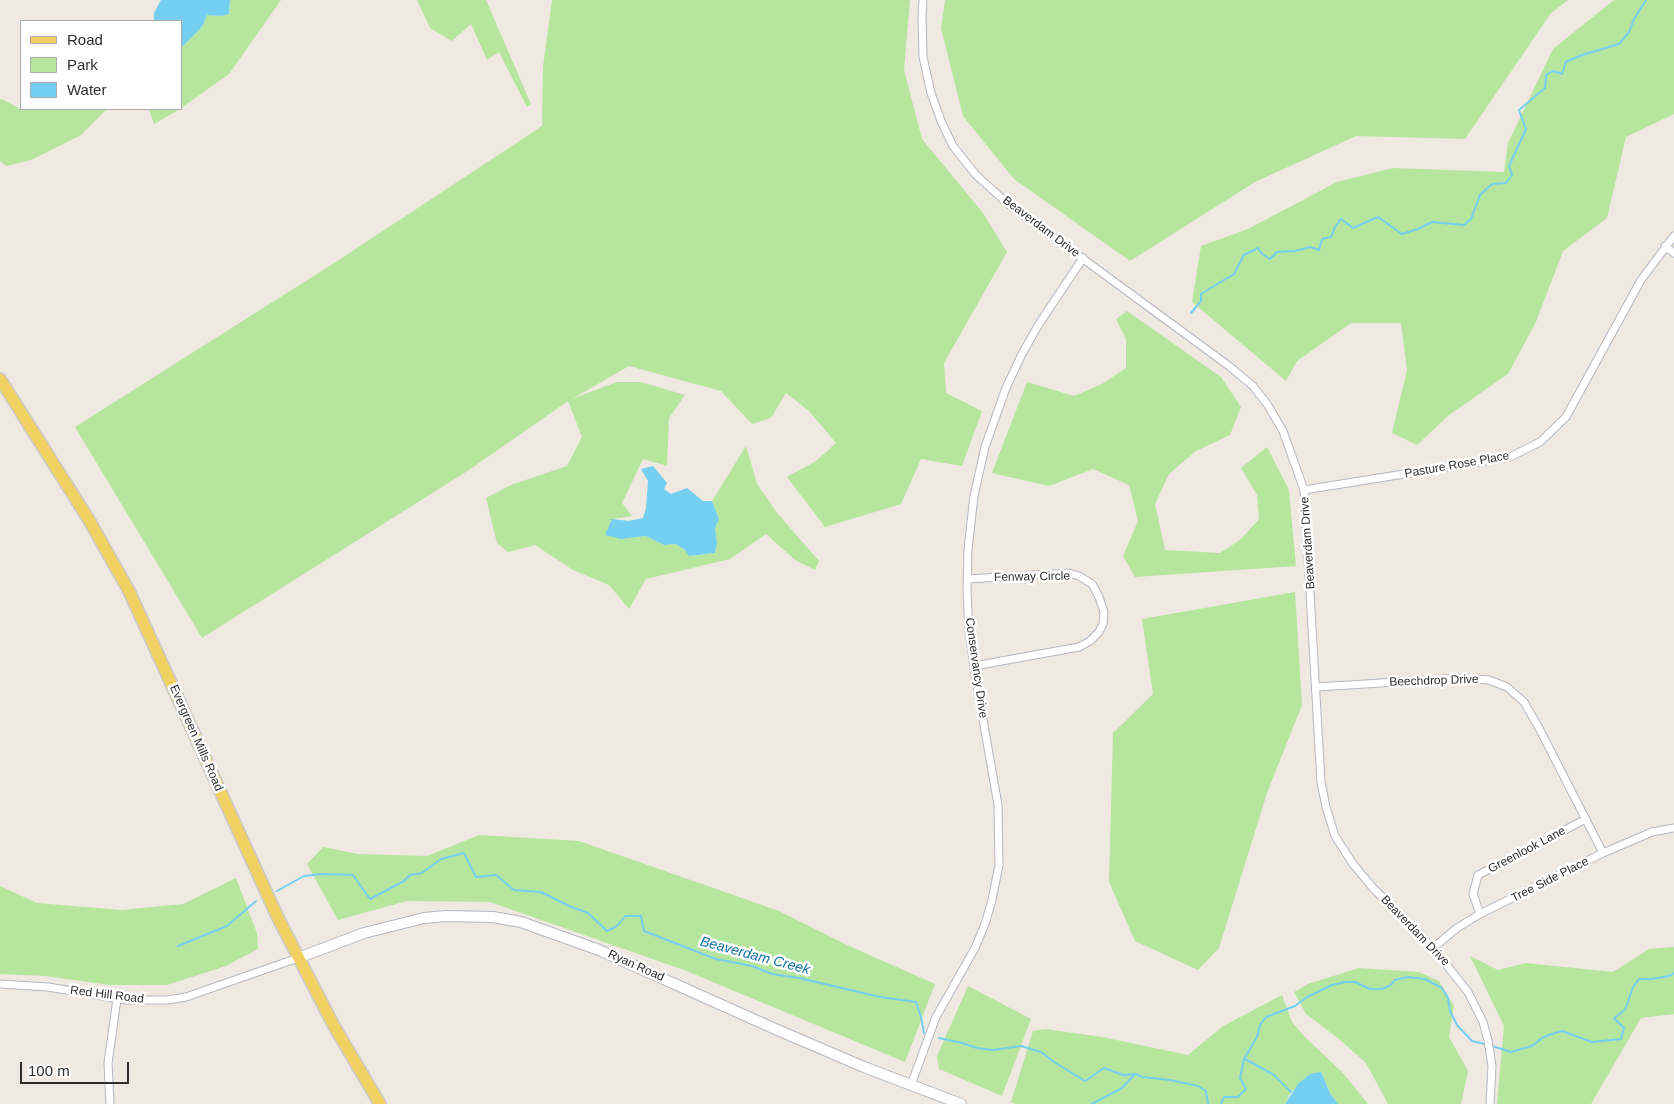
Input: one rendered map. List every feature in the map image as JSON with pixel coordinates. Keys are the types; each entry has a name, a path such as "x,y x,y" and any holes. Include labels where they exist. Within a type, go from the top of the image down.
{"main road":[{"name":"Evergreen Mills Road","path":"0,379 89,520 128,591 149,633 263,887 298,958 380,1104"},
{"name":"Ryan Road","path":"298,958 364,933 424,918 446,916 493,917 522,922 599,950 773,1028 961,1104"}],"street":[{"name":"Beaverdam Drive","path":"923,0 922,57 931,93 953,146 976,175 1007,203 1229,366 1253,386 1267,404 1283,431 1304,490 1317,687 1321,782 1326,807 1335,836 1353,864 1373,888 1433,948 1468,992 1483,1022 1490,1050 1492,1066 1490,1104"},
{"name":"Pasture Rose Place","path":"1304,490 1510,457 1540,442 1566,417 1641,280 1674,236"},
{"path":"1665,246 1674,253"},
{"name":"Conservancy Drive","path":"911,1085 936,1017 975,948 985,924 999,865 998,805 974,666 970,631 968,549 974,496 985,447 1006,388 1039,324 1083,258"},
{"name":"Fenway Circle","path":"968,579 1069,573 1079,576 1092,584 1104,612 1103,624 1099,632 1090,641 1079,647 974,666"},
{"name":"Beechdrop Drive","path":"1317,687 1460,678 1489,680 1507,687 1524,702 1603,853"},
{"name":"Greenlook Lane","path":"1480,914 1472,894 1478,876 1586,819"},
{"name":"Tree Side Place","path":"1433,948 1457,928 1480,914 1603,853 1652,832 1674,828"},
{"name":"Red Hill Road","path":"0,984 48,987 117,999 151,1001 186,997 298,958"},
{"path":"110,1104 108,1062 117,999"}],"green space":[{"path":"230,0 281,0 229,74 182,107 182,47 202,27 207,15 222,16 229,14"},
{"path":"417,0 486,0 531,104 527,107 499,52 487,60 471,24 452,41 430,28"},
{"path":"552,0 910,0 904,70 922,139 983,213 1007,252 944,363 946,393 982,411 962,466 921,459 901,504 825,527 787,477 816,461 836,443 809,411 786,393 771,418 752,424 721,391 629,366 572,399 617,382 641,382 685,395 669,418 667,466 643,459 622,503 632,516 612,519 621,539 646,536 664,545 675,544 684,549 690,556 715,553 717,543 715,528 719,519 712,501 746,446 757,484 778,514 819,561 815,570 795,560 766,534 730,559 646,579 629,609 609,585 573,570 535,545 508,552 497,543 486,498 511,485 567,466 582,437 568,401 469,470 202,638 75,427 339,260 542,126 543,67"},
{"path":"945,0 1568,0 1551,13 1465,139 1356,136 1255,182 1130,261 1014,179 963,116 941,28"},
{"path":"1614,0 1674,0 1674,114 1626,137 1607,218 1563,251 1536,322 1508,374 1449,415 1417,445 1392,433 1407,370 1401,323 1351,323 1297,361 1286,381 1192,302 1201,246 1248,229 1337,182 1393,168 1504,172 1508,143 1553,49"},
{"path":"2,99 20,110 106,110 81,135 31,160 6,166 0,161 0,100"},
{"path":"149,110 178,110 154,124"},
{"path":"1127,311 1221,377 1241,407 1230,435 1196,451 1169,474 1155,504 1165,550 1220,553 1240,540 1259,519 1257,495 1241,468 1267,447 1289,490 1296,566 1135,577 1123,556 1138,521 1129,485 1093,469 1049,486 992,473 1027,382 1074,396 1102,384 1126,368 1126,339 1116,319"},
{"path":"1295,592 1302,705 1267,793 1219,948 1198,970 1135,941 1109,882 1113,733 1153,694 1142,619"},
{"path":"479,835 579,841 779,911 847,945 935,984 905,1062 684,970 490,902 407,901 338,920 307,864 323,847 358,854 427,856"},
{"path":"236,878 257,933 258,949 226,966 167,985 110,985 45,976 0,974 0,886 37,903 122,910 183,904"},
{"path":"1674,947 1674,1014 1641,1018 1591,1104 1497,1104 1504,1026 1470,956 1498,970 1526,963 1613,972 1649,949"},
{"path":"1359,968 1419,972 1439,981 1454,1006 1449,1037 1468,1071 1461,1104 1388,1104 1366,1063 1339,1039 1306,1014 1294,992 1308,984"},
{"path":"968,986 1031,1019 1002,1096 939,1069 937,1056"},
{"path":"1282,995 1292,1022 1343,1073 1368,1104 1338,1104 1330,1093 1321,1072 1291,1092 1285,1104 1015,1104 1011,1102 1033,1031 1045,1029 1102,1037 1188,1055 1223,1026"}],"water":[{"path":"161,0 230,0 229,14 222,16 207,15 202,27 182,47 182,20 154,20 154,13"},
{"path":"653,466 667,483 664,489 671,494 687,488 703,501 712,501 719,519 715,528 717,543 715,553 689,556 684,549 675,544 664,545 646,536 621,539 605,535 612,519 629,521 643,518 646,508 648,481 641,469"},
{"path":"1321,1072 1330,1093 1338,1104 1285,1104 1298,1084 1310,1074"}],"waterway":[{"path":"1191,313 1201,301 1201,294 1234,274 1244,255 1258,248 1262,254 1270,259 1277,252 1295,251 1310,247 1319,250 1322,239 1331,237 1341,219 1353,228 1378,217 1402,234 1432,222 1464,225 1471,219 1480,195 1492,184 1506,183 1512,175 1509,166 1526,129 1519,110 1545,88 1546,75 1553,71 1562,74 1566,62 1619,44 1629,32 1634,19 1646,0"},
{"name":"Beaverdam Creek","path":"277,891 304,876 322,874 353,875 370,899 404,881 410,875 422,873 441,859 464,853 476,877 496,875 514,890 541,892 588,913 607,931 617,926 625,916 641,916 644,931 716,959 752,966 772,974 799,978 880,997 916,1002 924,1033"},
{"name":"Beaverdam Creek","path":"178,946 227,926 256,901"},
{"name":"Beaverdam Creek","path":"1492,1046 1511,1052 1532,1046 1542,1038 1562,1031 1592,1042 1621,1039 1624,1028 1614,1018 1625,1010 1633,987 1639,979 1652,979 1669,976 1674,973"},
{"name":"Beaverdam Creek","path":"1221,1104 1224,1097 1238,1097 1246,1089 1240,1078 1244,1059 1257,1037 1260,1025 1266,1017 1295,1006 1307,997 1332,985 1345,982 1355,982 1370,989 1382,989 1391,985 1395,980 1408,977 1425,979 1442,988 1448,998 1450,1011 1457,1025 1472,1041 1488,1045"},
{"name":"Beaverdam Creek","path":"939,1038 977,1048 993,1050 1021,1046 1041,1052 1085,1081 1104,1068 1123,1075 1136,1074 1142,1077 1198,1086 1206,1091 1208,1104"},
{"path":"1245,1059 1274,1075 1291,1092"},
{"path":"1092,1104 1122,1088 1135,1074"}]}
